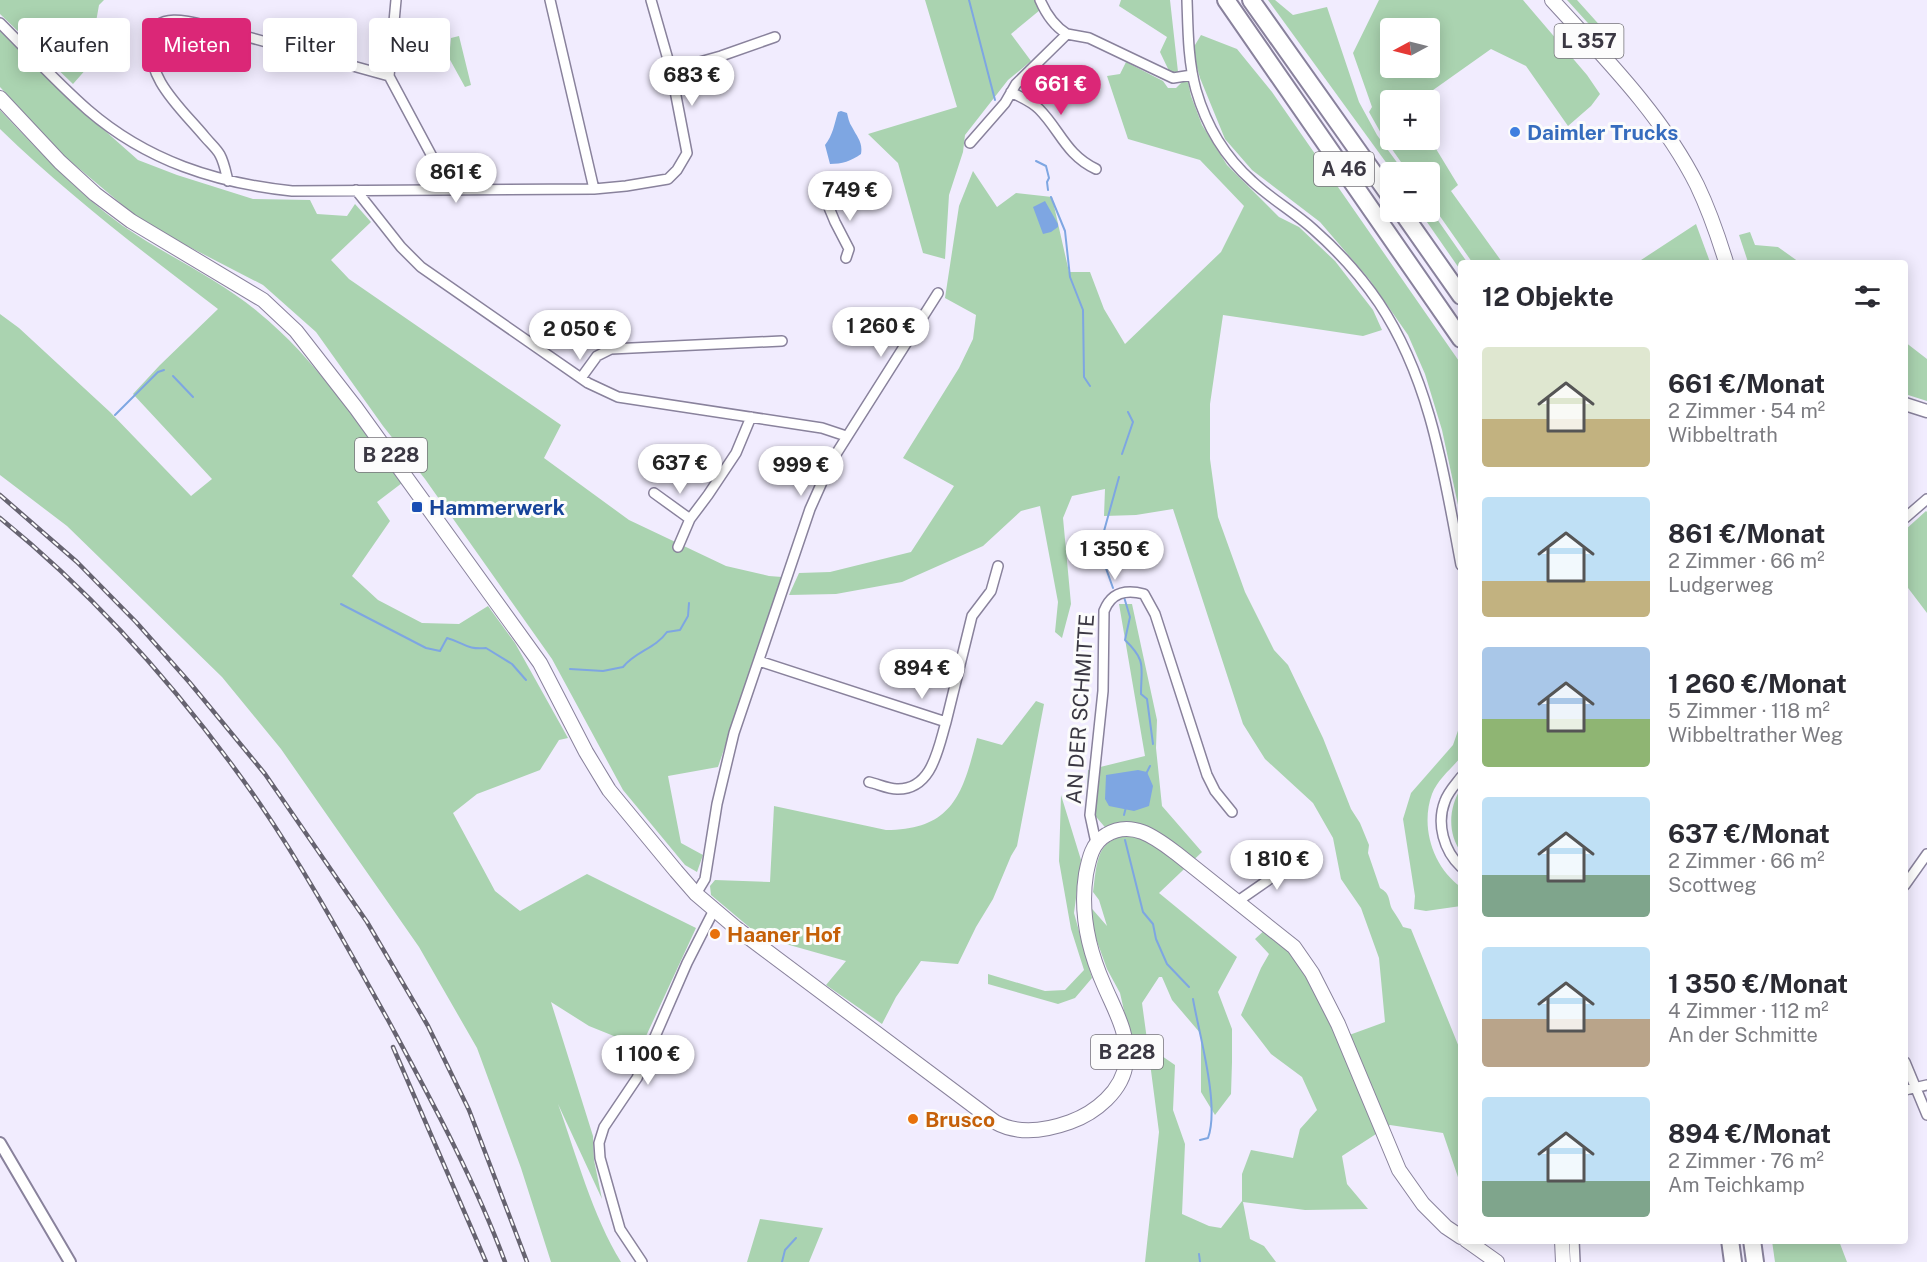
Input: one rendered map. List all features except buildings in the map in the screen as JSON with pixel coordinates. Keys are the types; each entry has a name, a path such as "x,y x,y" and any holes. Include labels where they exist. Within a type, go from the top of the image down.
{"highway":[{"name":"A 46","path":"1226,0 1458,335"},
{"name":"A 46","path":"1251,0 1380,182"},
{"path":"1409,222 1458,292"},
{"path":"1430,251 1458,283"},
{"path":"1731,1244 1733,1262"},
{"path":"1753,1244 1755,1262"}],"main road":[{"name":"L 357","path":"1552,0 1615,70 1666,134 1697,185 1725,260"},
{"name":"B 228","path":"0,98 60,162 94,194 131,221 263,300 296,331 382,444 540,663 586,752 609,790 696,894 714,910 1004,1127 1016,1130 1041,1130 1077,1120 1107,1099 1118,1086 1126,1065 1126,1036 1096,966 1085,923 1083,893 1089,858 1096,843"},
{"path":"1908,405 1927,411"},
{"path":"1096,843 1116,830 1129,828 1156,838 1294,947 1312,973 1338,1024 1399,1170 1423,1204 1446,1227 1458,1235"},
{"path":"1472,1244 1497,1262"},
{"path":"1563,1244 1566,1261"}],"street":[{"path":"396,0 389,76 450,190"},
{"path":"550,0 594,189"},
{"path":"0,23 88,110 121,134 158,156 189,170 228,181 292,190 594,189 651,183 668,178 677,171 687,153 671,70 651,0"},
{"path":"1040,0 1046,14 1067,34 1089,38 1173,78 1192,75"},
{"path":"1187,0 1192,75 1212,130 1232,160 1254,183 1338,252 1363,280 1381,305 1410,357 1444,470 1458,548"},
{"path":"228,181 220,156 158,77 151,58 150,44 153,31 162,24 172,20 184,20 335,59 389,76"},
{"path":"970,143 1005,103 1011,92 1067,34"},
{"path":"671,70 722,56 775,37"},
{"path":"1011,92 1028,100 1039,109 1071,151 1096,169"},
{"path":"820,186 849,249 846,258"},
{"path":"356,190 401,247 421,267 581,378 618,397 822,428 846,436"},
{"path":"696,894 705,879 717,804 734,733 810,509 831,462 846,436 938,293"},
{"path":"581,378 597,356 611,349 782,341"},
{"path":"678,547 690,519 736,453 750,417"},
{"path":"654,493 690,519"},
{"path":"1908,515 1927,499"},
{"path":"869,782 896,789 918,784 929,772 946,722 972,616 991,591 998,566"},
{"name":"AN DER SCHMITTE","path":"1096,843 1090,815 1103,691 1104,611 1114,595 1124,592 1144,594 1149,601 1207,775 1232,813"},
{"path":"759,661 946,722"},
{"path":"1458,781 1446,798 1442,817 1443,838 1458,864"},
{"path":"1908,881 1927,854"},
{"path":"1238,902 1300,858"},
{"path":"642,1262 620,1229 600,1158 599,1143 604,1127 637,1078 687,963 714,910"},
{"path":"1908,1069 1927,1115"},
{"path":"1908,1090 1927,1085"},
{"path":"0,1143 70,1262"},
{"path":"1566,1261 1572,1244"}],"green space":[{"path":"0,0 104,0 99,5 97,18 18,18 18,31 0,14"},
{"path":"925,0 1036,0 1040,10 1011,34 1031,61 1008,80 965,135 963,152 949,195 945,259 923,253 898,163 868,134 957,107"},
{"path":"1121,0 1170,0 1178,72 1170,73 1160,52 1167,37 1119,6"},
{"path":"1268,0 1275,0 1293,15 1327,7 1359,102 1380,139 1380,150 1388,150 1397,162 1386,162"},
{"path":"1379,0 1523,0 1587,75 1600,94 1591,106 1568,126 1526,66 1491,49 1433,90 1380,90 1380,131 1369,112 1372,107 1353,53"},
{"path":"1567,0 1577,0 1622,50 1617,55"},
{"path":"0,30 18,48 18,72 43,72 138,160 253,199 310,200 317,214 347,216 355,204 371,222 331,260 349,279 561,425 544,458 629,520 726,566 782,577 718,767 668,776 681,843 703,855 697,872 685,865 623,790 552,659 425,479 383,426 316,332 263,285 138,218 63,155 0,87"},
{"path":"1201,35 1237,49 1272,92 1458,360 1458,505 1442,430 1425,374 1408,335 1369,279 1320,222 1252,170 1225,139 1200,78 1192,50"},
{"path":"459,36 471,85 465,87 450,60 451,38"},
{"path":"1126,62 1163,81 1168,88 1176,88 1182,82 1188,82 1202,125 1227,165 1279,217 1299,227 1335,261 1373,310 1382,330 1363,336 1223,315 1210,404 1210,459 1218,517 1245,592 1274,650 1288,665 1323,738 1351,809 1369,845 1368,853 1380,888 1388,895 1392,909 1403,927 1411,929 1458,1045 1458,1177 1443,1133 1390,1125 1342,1156 1347,1184 1368,1209 1305,1210 1243,1202 1250,1239 1264,1246 1276,1262 1145,1262 1159,1132 1150,1063 1133,1050 1120,993 1107,969 1094,933 1087,903 1107,926 1099,900 1093,892 1100,854 1108,843 1115,839 1086,805 1088,770 1145,756 1119,604 1132,604 1157,720 1156,748 1162,806 1202,852 1159,893 1237,957 1218,992 1232,1029 1232,1062 1231,1094 1215,1115 1201,1092 1201,1034 1172,1000 1162,977 1159,977 1142,1003 1148,1047 1162,1045 1159,1054 1175,1065 1173,1110 1185,1144 1182,1214 1209,1226 1221,1228 1242,1201 1242,1174 1251,1150 1293,1158 1300,1129 1317,1110 1302,1077 1271,1054 1241,1015 1269,954 1255,939 1267,928 1293,951 1341,1038 1385,1022 1379,958 1361,908 1341,879 1333,838 1313,803 1265,759 1243,724 1173,509 1136,515 1104,516 1105,489 1072,496 1063,518 1071,604 1062,638 1055,632 1058,602 1040,506 1021,511 983,546 902,582 836,594 789,595 799,573 830,572 911,552 954,486 903,458 959,368 973,339 976,315 945,298 959,206 973,171 997,207 1016,193 1052,197 1069,272 1090,272 1104,309 1125,344 1221,252 1244,206 1200,160 1128,139 1107,76 1120,74"},
{"path":"60,72 84,72 73,84"},
{"path":"0,110 59,171 106,213 140,237 226,288 279,330 299,350 352,415 402,483 377,502 390,521 352,576 378,600 422,623 459,624 488,606 515,643 568,738 559,740 540,770 477,794 453,813 495,891 520,911 587,874 696,928 641,1047 589,1026 551,1002 593,1136 594,1160 602,1199 558,1104 594,1205 621,1262 551,1262 521,1168 477,1048 419,947 281,749 222,677 67,526 0,475 0,314 19,328 110,412 191,496 212,479 133,394 218,309 52,177 0,129"},
{"path":"1393,150 1437,150 1458,185 1451,191 1501,260 1471,260 1440,216 1440,162 1401,162"},
{"path":"1427,222 1439,222 1466,260 1458,260 1458,267"},
{"path":"1696,224 1709,260 1641,260"},
{"path":"1750,232 1755,245 1778,247 1796,260 1747,260 1739,235"},
{"path":"1908,344 1927,359 1927,401 1908,395"},
{"path":"1927,512 1927,613 1908,588 1908,527"},
{"path":"1036,701 1044,704 1017,846 993,899 958,964 921,961 896,997 882,1024 826,985 846,961 761,937 711,895 710,886 715,880 770,882 774,806 886,830 909,828 927,823 941,815 960,791 977,738 1002,745"},
{"path":"1458,731 1458,760 1441,779 1432,794 1428,820 1436,857 1443,869 1458,885 1458,906 1426,911 1414,909 1415,896 1403,819 1411,793 1453,745"},
{"path":"1458,793 1458,848 1453,837 1451,820"},
{"path":"1061,795 1081,860 1074,913 1092,978 1075,998 1058,1004 988,984 988,974 1045,991 1065,990 1084,970 1071,929 1059,861"},
{"path":"760,1219 823,1228 809,1262 747,1262"},
{"path":"1772,1244 1840,1244 1847,1262 1775,1262"}],"water":[{"path":"838,112 847,113 860,143 861,154 846,162 830,164 825,145 832,134"},
{"path":"1045,201 1058,227 1043,234 1033,207"},
{"path":"1138,770 1147,772 1153,786 1149,806 1134,811 1109,806 1105,799 1106,775"}],"waterway":[{"path":"969,0 995,100"},
{"path":"1036,161 1046,166 1049,178 1048,190"},
{"path":"1051,197 1065,231 1070,277 1083,310 1084,377 1090,386"},
{"path":"115,415 158,372 164,370"},
{"path":"173,376 193,397"},
{"path":"1122,454 1133,422 1128,412"},
{"path":"1113,588 1099,549 1119,477"},
{"path":"1124,597 1130,617 1125,640 1140,659 1141,694 1147,699 1153,744"},
{"path":"570,669 603,671 623,667 667,632 680,630 688,616 689,603"},
{"path":"341,604 426,648 440,651 447,638 470,647 486,648 512,664 526,680"},
{"path":"1146,774 1150,766"},
{"path":"1124,815 1126,807"},
{"path":"1125,840 1143,912 1153,924 1156,939 1167,964 1189,987"},
{"path":"1193,999 1212,1107 1208,1138 1200,1140"},
{"path":"782,1262 785,1250 796,1238"},
{"path":"1199,1254 1200,1262"}],"railway":[{"path":"0,495 77,562 136,622 190,683 265,774 367,922 428,1026 469,1110 527,1262"},
{"path":"0,518 73,582 140,652 203,726 260,804 326,910 420,1079 480,1200 505,1262"},
{"path":"393,1047 486,1262"}],"place":[{"name":"Daimler Trucks","path":"1515,132"},
{"name":"Hammerwerk","path":"417,507"},
{"name":"Haaner Hof","path":"715,934"},
{"name":"Brusco","path":"913,1119"}]}
